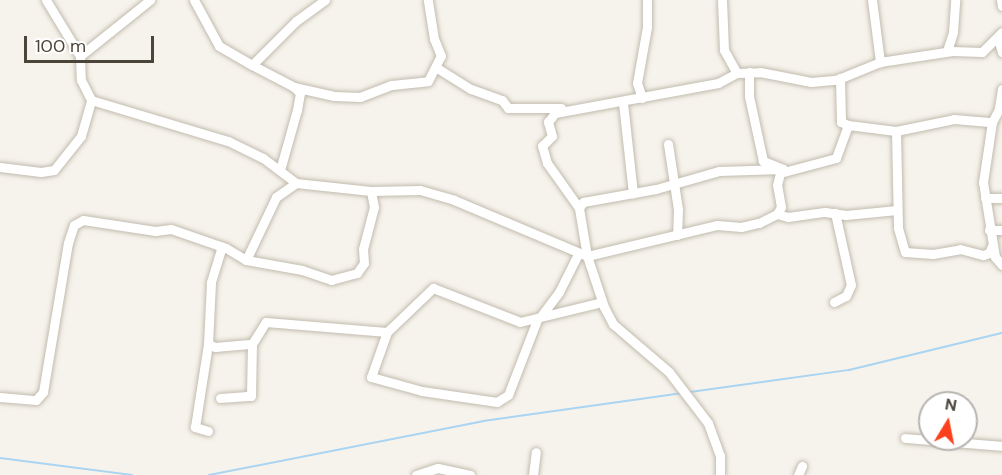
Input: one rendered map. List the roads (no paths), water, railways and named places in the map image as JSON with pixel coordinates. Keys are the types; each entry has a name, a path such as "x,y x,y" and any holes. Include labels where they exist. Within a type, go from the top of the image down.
{"street":[{"path":"0,167 41,172 54,170 81,136 91,100 81,80 80,56 46,0"},
{"path":"80,56 150,0"},
{"path":"195,0 219,46 294,87 334,96 360,97 392,85 428,81 437,68 441,56 434,39 428,0"},
{"path":"252,65 296,21 325,0"},
{"path":"642,98 638,83 647,27 647,0"},
{"path":"722,0 722,39 730,65 737,74"},
{"path":"872,0 880,62"},
{"path":"947,51 953,32 955,0"},
{"path":"1001,0 1002,6"},
{"path":"437,68 471,89 502,100 508,108 572,107 623,103 718,83 737,74 749,72 811,82 840,78 880,62 947,51 982,52 1000,36"},
{"path":"1000,36 1002,52"},
{"path":"749,72 749,96 763,161 783,169"},
{"path":"840,78 842,122 848,125 896,130 954,118 992,122"},
{"path":"280,170 300,93 294,87"},
{"path":"1002,89 1001,102 992,122 985,198 992,246 1002,265"},
{"path":"91,100 228,141 280,170 296,183 371,191 420,190 454,200 558,240 582,255 717,225 741,227 777,214 897,210"},
{"path":"623,103 633,193"},
{"path":"572,107 551,116 548,126 552,136 542,146 547,163 579,208 582,255 613,324 669,372 708,423 720,456 720,475"},
{"path":"579,208 583,202 633,193 674,182 747,168 783,169 836,158 848,125"},
{"path":"896,130 897,210 900,242 911,255 960,249 983,255 989,254 992,246"},
{"path":"668,144 674,182 677,235"},
{"path":"777,214 781,201 777,185 783,169"},
{"path":"246,260 276,197 296,183"},
{"path":"0,397 36,400 44,392 74,225 83,220 155,231 171,230 222,247 246,260 302,270 331,280 357,273 364,263 363,249 374,207 371,191"},
{"path":"985,198 1002,198"},
{"path":"834,302 846,296 851,285 836,213"},
{"path":"989,230 1002,230"},
{"path":"208,431 195,427 208,344 211,282 222,247"},
{"path":"582,255 560,292 539,319 512,386 497,402 373,380 372,374 387,332 433,288 498,316 520,322 539,319 602,302"},
{"path":"220,398 251,396 252,344 266,322 387,332"},
{"path":"208,344 215,347 252,344"},
{"path":"904,438 1002,446"},
{"path":"533,475 536,452"},
{"path":"416,475 438,468 470,475"}],"waterway":[{"path":"690,392 849,370 1002,333"},
{"path":"209,475 483,421 681,393"},
{"path":"0,458 132,475"}]}
